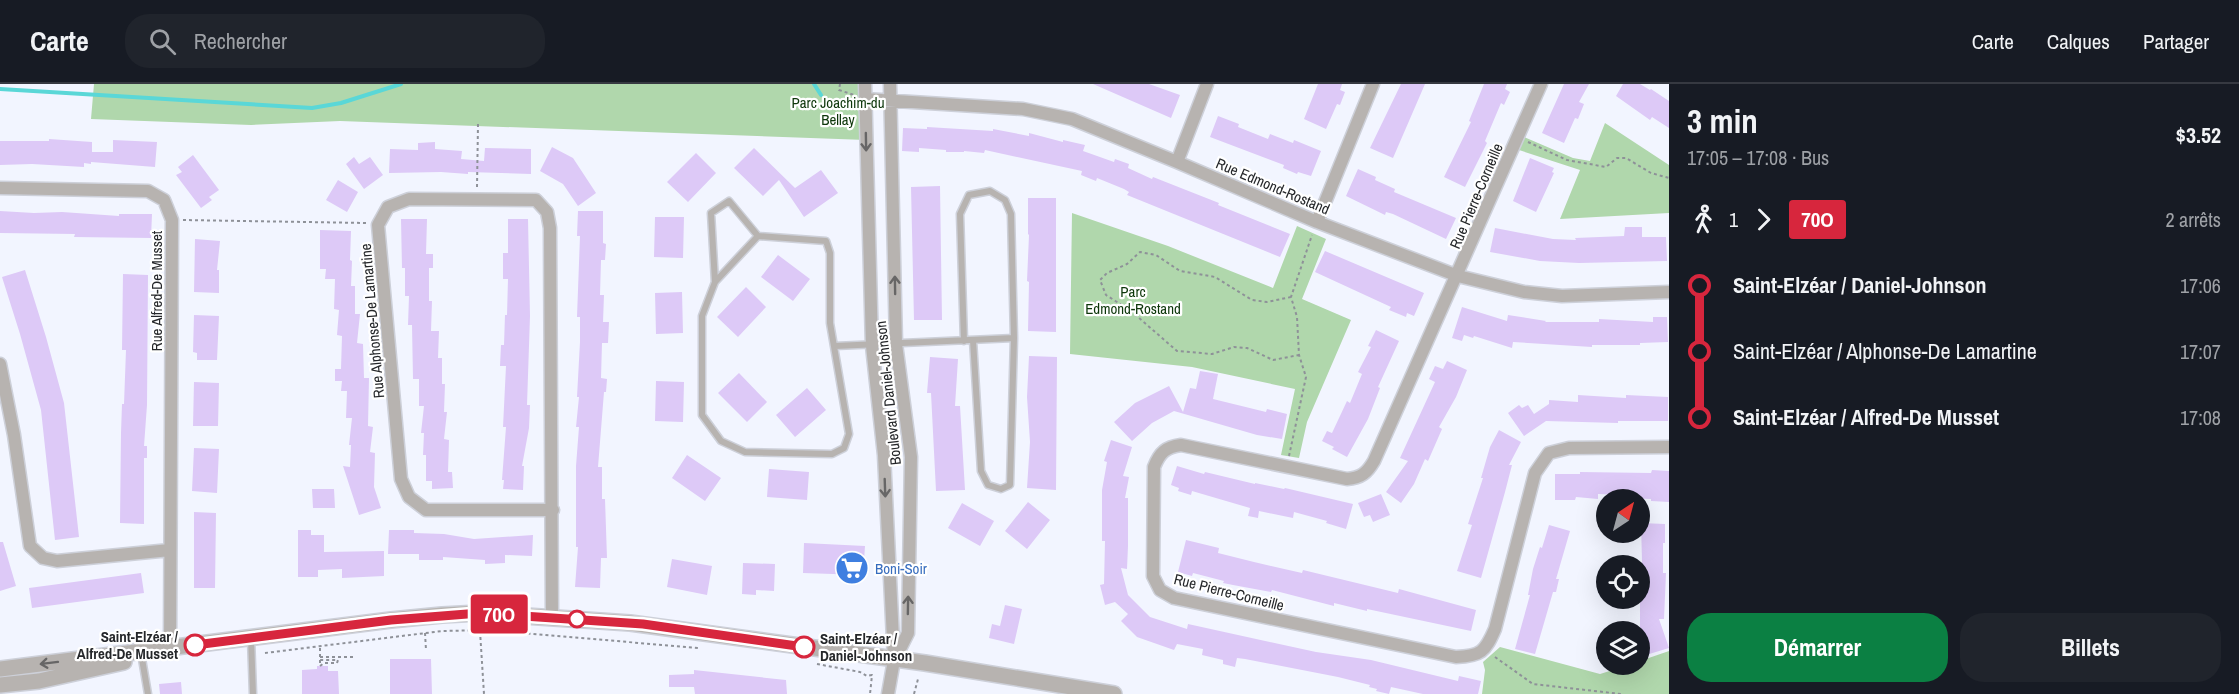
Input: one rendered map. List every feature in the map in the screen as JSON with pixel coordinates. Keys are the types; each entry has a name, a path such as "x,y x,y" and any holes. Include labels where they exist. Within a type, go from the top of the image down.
{"street":[{"name":"Boulevard Daniel-Johnson","path":"865,84 872,346 884,455 894,660 888,694"},
{"name":"Boulevard Daniel-Johnson","path":"890,84 896,344 911,457 908,633 894,660"},
{"path":"1178,162 1207,84"},
{"path":"1317,222 1373,84"},
{"name":"Rue Pierre-Corneille","path":"1484,650 1474,656 1456,657 1174,598 1160,590 1153,576 1154,467 1159,455 1168,447 1181,445 1347,479 1359,478 1369,470 1458,276 1541,84"},
{"name":"Rue Edmond-Rostand","path":"866,99 1023,109 1072,119 1317,222 1458,276 1524,292 1562,296 1669,292"},
{"name":"Rue Alfred-De Musset","path":"0,188 148,191 164,200 172,220 170,648"},
{"name":"Rue Alphonse-De Lamartine","path":"552,617 553,510 550,228 547,212 536,200 409,199 388,207 378,223 401,479 409,497 426,510 553,510"},
{"path":"0,364 14,435 30,546 43,558 57,561 170,549"},
{"path":"1484,650 1495,629 1535,473 1549,453 1569,448 1669,447"},
{"path":"0,669 142,654 170,648 442,615 497,614 663,627 981,671 1114,694"},
{"path":"0,685 39,681 105,667 142,654"}],"lane":[{"path":"964,341 960,214 969,195 990,191 1005,200 1011,214 1014,338 1010,485 1001,489 988,485 981,471 973,340"},
{"path":"715,282 711,213 729,201 758,237 826,241 830,253 830,323 849,434 844,448 832,454 745,452 721,441 702,415 702,316 715,282 758,237"},
{"path":"835,346 1014,338"},
{"path":"250,638 253,694"},
{"path":"142,654 148,694"}],"path":[{"path":"840,84 839,90 866,99"},
{"path":"477,201 478,124"},
{"path":"1517,138 1567,160 1606,167 1617,158 1626,158 1651,173 1669,178"},
{"path":"172,220 378,223"},
{"path":"1286,467 1306,377 1299,355 1297,316 1292,297 1317,222"},
{"path":"1292,297 1267,302 1252,300 1215,277 1180,271 1156,255 1140,252 1127,264 1107,273 1100,280 1106,295 1131,311 1177,351 1212,354 1234,347 1247,348 1273,360 1299,355"},
{"path":"480,630 484,694"},
{"path":"265,654 425,633 480,630 699,648"},
{"path":"425,633 426,650"},
{"path":"320,646 320,658 320,666 324,663 337,663 338,660 320,658"},
{"path":"1484,650 1533,684 1620,694"},
{"path":"320,658 355,657"},
{"path":"816,663 860,672 867,676 872,675 870,694"},
{"path":"914,694 918,679"}],"green space":[{"name":"Parc Joachim-du Bellay","path":"94,84 864,84 866,140 340,121 251,125 91,119"},
{"path":"1605,123 1669,165 1669,213 1560,219 1580,170 1519,150 1524,137 1573,158 1590,161"},
{"name":"Parc Edmond-Rostand","path":"1072,213 1168,246 1273,288 1297,226 1326,239 1302,299 1351,320 1307,422 1299,458 1281,455 1295,389 1192,367 1070,354"},
{"path":"1500,647 1596,673 1596,675 1650,675 1650,658 1669,651 1669,694 1482,694 1485,670 1483,662"}],"building":[{"path":"1093,84 1149,84 1180,95 1171,118"},
{"path":"1318,84 1342,84 1340,90 1345,92 1326,129 1304,119"},
{"path":"1401,84 1425,84 1393,158 1370,148"},
{"path":"1484,84 1507,84 1505,89 1510,92 1504,105 1501,103 1485,141 1487,143 1465,187 1444,177 1471,122 1469,121"},
{"path":"1564,84 1589,84 1579,102 1584,104 1578,119 1575,118 1564,143 1542,133"},
{"path":"1623,84 1640,84 1669,101 1669,128 1652,117 1650,120 1616,96"},
{"path":"1218,116 1268,139 1270,134 1293,143 1294,140 1321,151 1311,176 1298,172 1297,174 1283,168 1284,165 1210,137"},
{"path":"927,127 993,131 993,129 1029,136 1029,133 1085,145 1083,151 1114,162 1115,159 1129,164 1128,168 1152,179 1153,177 1219,203 1218,205 1290,234 1280,257 1127,195 1129,192 1124,189 1097,178 1096,181 1081,175 1082,171 985,150 984,153 946,152 946,150 919,148 919,152 902,151 903,128 927,129"},
{"path":"49,139 92,142 92,152 113,152 113,140 157,142 155,167 91,162 91,164 84,163 84,167 0,165 0,141 49,141"},
{"path":"435,142 435,149 462,151 461,159 484,161 485,148 531,149 531,174 389,173 390,149 418,150 418,143"},
{"path":"552,147 573,158 596,193 578,206 563,184 540,171"},
{"path":"754,148 795,188 821,170 838,193 804,217 779,180 763,196 734,168"},
{"path":"696,153 716,173 688,202 667,182"},
{"path":"193,155 219,190 209,197 212,200 201,208 176,175 182,172 178,167"},
{"path":"354,157 359,164 370,157 383,175 364,189 346,164"},
{"path":"1530,158 1554,168 1552,172 1554,173 1536,212 1513,201"},
{"path":"1358,169 1395,189 1394,192 1456,218 1446,239 1393,214 1386,212 1385,215 1346,196"},
{"path":"338,180 358,192 347,212 326,200"},
{"path":"940,186 942,320 914,320 911,187"},
{"path":"1028,198 1056,198 1056,332 1028,331"},
{"path":"0,211 119,216 119,214 152,214 151,238 0,233"},
{"path":"578,211 603,211 603,243 606,244 605,260 601,260 600,295 604,295 603,322 609,322 608,343 602,343 601,378 607,379 598,467 602,467 607,558 601,558 600,588 575,587 578,547 576,547 576,466 579,427 576,427 580,342 580,317 577,317 580,236 577,236"},
{"path":"655,217 684,217 683,258 654,257"},
{"path":"401,219 427,219 426,254 433,254 433,268 429,268 429,301 432,301 431,331 439,331 438,358 442,358 442,384 445,384 444,412 447,412 444,439 449,440 448,472 452,472 453,488 432,489 432,481 426,481 426,455 423,455 424,433 421,433 424,406 419,406 419,379 413,379 412,325 408,325 409,296 405,296 405,268 402,268"},
{"path":"508,219 528,219 530,316 527,405 530,405 529,428 522,466 524,466 523,490 503,489 504,480 502,480 506,427 503,427 506,366 500,366 501,345 504,345 505,315 507,315 508,279 503,279 503,253 508,253"},
{"path":"1625,227 1642,227 1642,237 1666,237 1667,261 1579,263 1540,261 1490,252 1495,228 1553,239 1576,240 1575,238 1624,236"},
{"path":"320,230 351,231 351,286 355,286 355,314 360,314 357,343 363,344 364,378 369,378 368,426 373,427 370,452 375,453 374,487 381,508 359,515 343,466 350,467 351,445 349,445 352,418 346,418 347,391 341,391 342,381 335,381 335,369 341,369 342,336 337,335 339,310 334,309 335,279 325,279 326,269 320,269"},
{"path":"195,239 220,241 217,270 219,270 219,293 194,292"},
{"path":"1325,251 1424,293 1414,316 1407,313 1406,317 1389,310 1391,307 1315,272"},
{"path":"778,255 810,279 793,301 761,277"},
{"path":"25,270 64,403 79,537 55,540 41,410 2,277"},
{"path":"123,274 148,275 147,405 144,446 147,446 147,458 144,458 144,524 120,523 122,404 124,404 126,350 122,350"},
{"path":"746,287 766,307 738,337 717,317"},
{"path":"682,292 683,333 656,334 655,293"},
{"path":"1462,307 1507,321 1508,315 1545,322 1599,322 1599,319 1653,322 1653,317 1667,317 1668,342 1640,343 1640,345 1592,345 1592,347 1513,342 1512,348 1474,336 1473,338 1464,335 1462,341 1452,338"},
{"path":"194,315 219,316 217,360 197,360 197,353 193,352"},
{"path":"1376,330 1399,341 1378,387 1380,388 1368,419 1347,457 1322,441 1327,431 1332,433 1347,401 1350,403 1362,374 1358,372 1371,347 1368,346"},
{"path":"1029,356 1057,357 1056,490 1027,488 1030,442 1027,397"},
{"path":"930,357 958,359 955,406 960,406 965,490 936,491 931,393 927,393"},
{"path":"1447,361 1467,370 1456,397 1439,427 1442,429 1428,461 1425,459 1414,484 1401,503 1386,492 1408,461 1400,458 1435,382 1429,379 1435,366 1443,369"},
{"path":"1200,371 1218,374 1213,399 1266,412 1267,409 1287,414 1282,439 1257,435 1174,411 1152,423 1132,441 1114,422 1135,403 1169,386 1183,412 1190,388 1196,389"},
{"path":"739,373 767,402 747,422 718,393"},
{"path":"656,381 684,382 683,422 655,421"},
{"path":"194,382 219,383 218,426 193,426"},
{"path":"807,388 826,410 795,437 776,415"},
{"path":"1578,395 1626,398 1626,395 1668,397 1668,421 1618,421 1618,423 1546,421 1524,436 1508,413 1519,405 1522,408 1528,405 1534,414 1549,404 1549,400 1578,402"},
{"path":"1499,430 1521,442 1509,465 1512,465 1481,578 1457,571 1472,525 1468,524 1490,447"},
{"path":"1111,440 1132,447 1123,476 1129,477 1125,498 1128,498 1128,546 1127,569 1121,568 1128,595 1150,617 1187,629 1188,624 1316,652 1371,660 1458,681 1459,676 1481,681 1478,694 1423,694 1391,687 1389,694 1376,691 1377,689 1369,687 1370,685 1338,677 1245,659 1237,658 1235,667 1223,664 1223,660 1202,655 1203,649 1177,644 1174,650 1137,637 1121,621 1128,614 1115,602 1105,605 1100,585 1104,584 1105,541 1102,541 1102,490 1107,462 1104,461"},
{"path":"194,448 219,449 217,493 192,491"},
{"path":"687,455 721,478 705,501 672,478"},
{"path":"1177,466 1204,474 1205,472 1255,484 1285,488 1353,504 1346,529 1294,512 1293,518 1259,511 1258,518 1248,516 1250,508 1192,491 1191,495 1178,491 1179,488 1171,485"},
{"path":"769,469 809,472 807,500 767,497"},
{"path":"1652,470 1669,471 1669,502 1651,501 1650,489 1596,489 1596,499 1576,497 1575,500 1555,500 1555,474 1651,473"},
{"path":"312,489 334,489 335,508 313,508"},
{"path":"1381,494 1390,515 1373,522 1370,515 1364,517 1358,503"},
{"path":"1028,502 1050,520 1027,549 1005,531"},
{"path":"962,503 994,521 980,546 948,528"},
{"path":"194,512 216,513 215,588 194,588"},
{"path":"1650,523 1665,524 1664,619 1659,619 1669,648 1650,654 1650,621 1640,621 1640,609 1650,609 1650,555 1642,555 1642,543 1650,543"},
{"path":"1549,525 1570,531 1556,579 1559,579 1556,592 1553,592 1535,654 1515,649 1530,595 1528,595 1533,569"},
{"path":"298,530 311,530 311,535 324,535 324,552 384,551 384,576 342,578 342,569 318,570 318,577 298,577"},
{"path":"389,530 414,530 414,533 444,534 474,539 533,535 532,556 505,555 505,563 485,564 485,560 443,557 443,560 419,560 419,554 388,554"},
{"path":"1186,540 1219,548 1218,553 1254,562 1302,573 1303,570 1398,593 1399,589 1476,610 1471,631 1334,603 1334,606 1272,590 1271,592 1233,585 1193,573 1192,576 1178,572"},
{"path":"0,542 3,542 16,586 0,591"},
{"path":"804,543 865,546 863,575 803,573"},
{"path":"672,559 712,566 707,595 667,587"},
{"path":"743,563 775,564 774,591 756,590 756,595 742,594"},
{"path":"141,573 144,593 32,608 29,588"},
{"path":"1005,605 1022,609 1014,644 989,638 992,624 1000,626"},
{"path":"390,659 431,659 432,694 390,694"},
{"path":"317,666 328,666 328,671 338,671 339,694 302,694 302,670 317,669"},
{"path":"694,670 786,680 787,694 695,694 694,687 669,687 669,675 694,674"},
{"path":"181,682 182,694 160,694 159,684"}],"waterway":[{"path":"0,89 312,108 341,103 401,84"},
{"path":"814,84 821,95"}],"bus line":[{"name":"70O","path":"195,645 319,628 480,613 643,624 804,647"}],"place":[{"name":"Boni-Soir","path":"852,568"},
{"name":"Saint-Elzéar / Alfred-De Musset","path":"195,645"},
{"name":"Saint-Elzéar / Daniel-Johnson","path":"804,647"}]}
